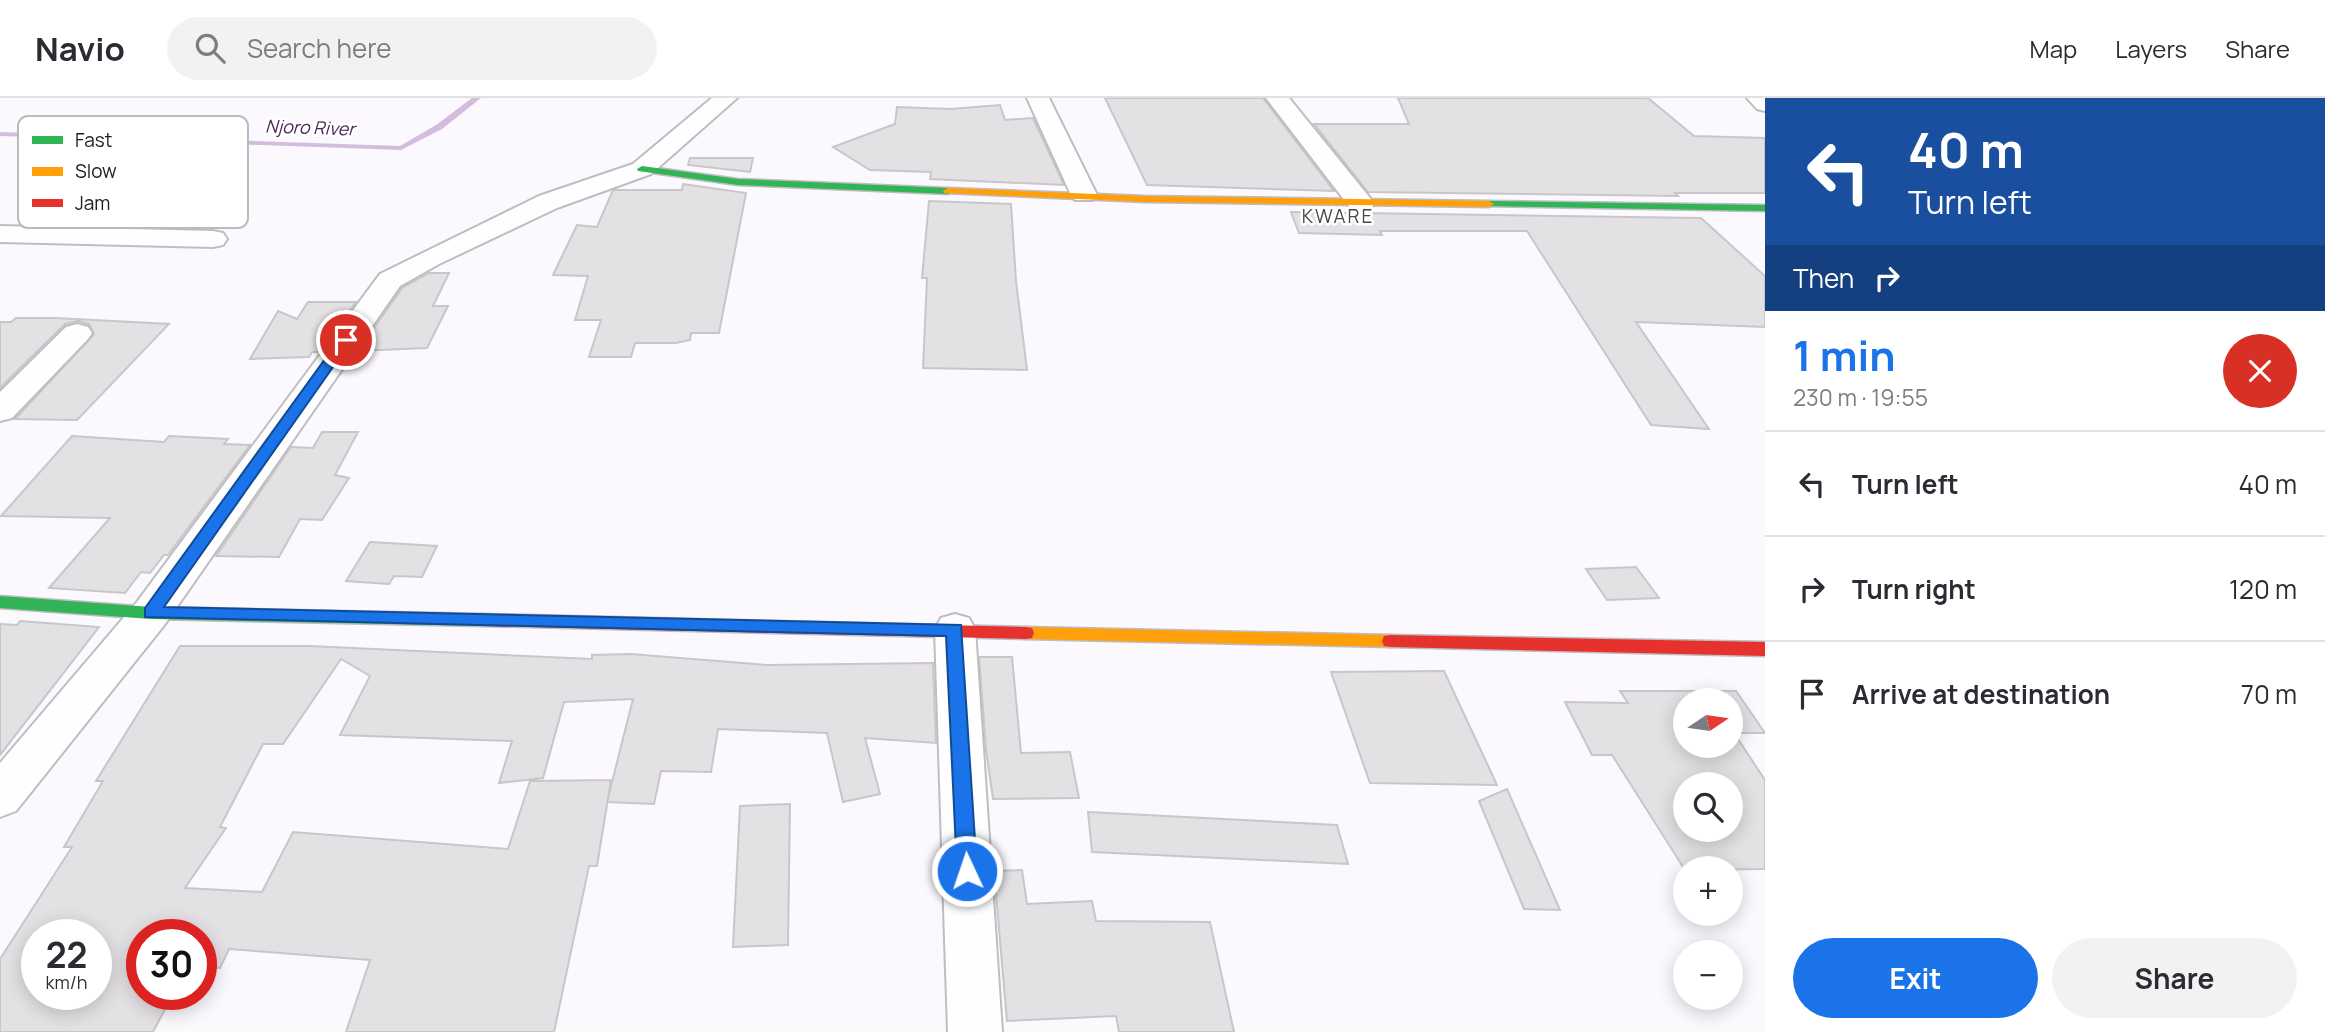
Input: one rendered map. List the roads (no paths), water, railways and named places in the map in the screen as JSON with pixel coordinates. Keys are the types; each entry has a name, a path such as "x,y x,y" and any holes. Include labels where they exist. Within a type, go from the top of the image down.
{"street":[{"path":"0,797 151,612 390,279 548,202 642,169 726,98"},
{"path":"1038,98 1084,195"},
{"path":"1277,98 1361,204"},
{"path":"1758,98 1765,104"},
{"path":"642,169 738,182 1084,195 1361,204 1765,208"},
{"path":"0,234 213,239"},
{"path":"0,411 77,333"},
{"path":"0,602 151,612 1765,649"},
{"path":"955,629 975,1032"}],"waterway":[{"name":"Njoro River","path":"248,143 401,148 439,127 477,98"},
{"name":"Njoro River","path":"0,134 18,135"}],"district":[{"name":"KWARE","path":"1338,216"}]}
